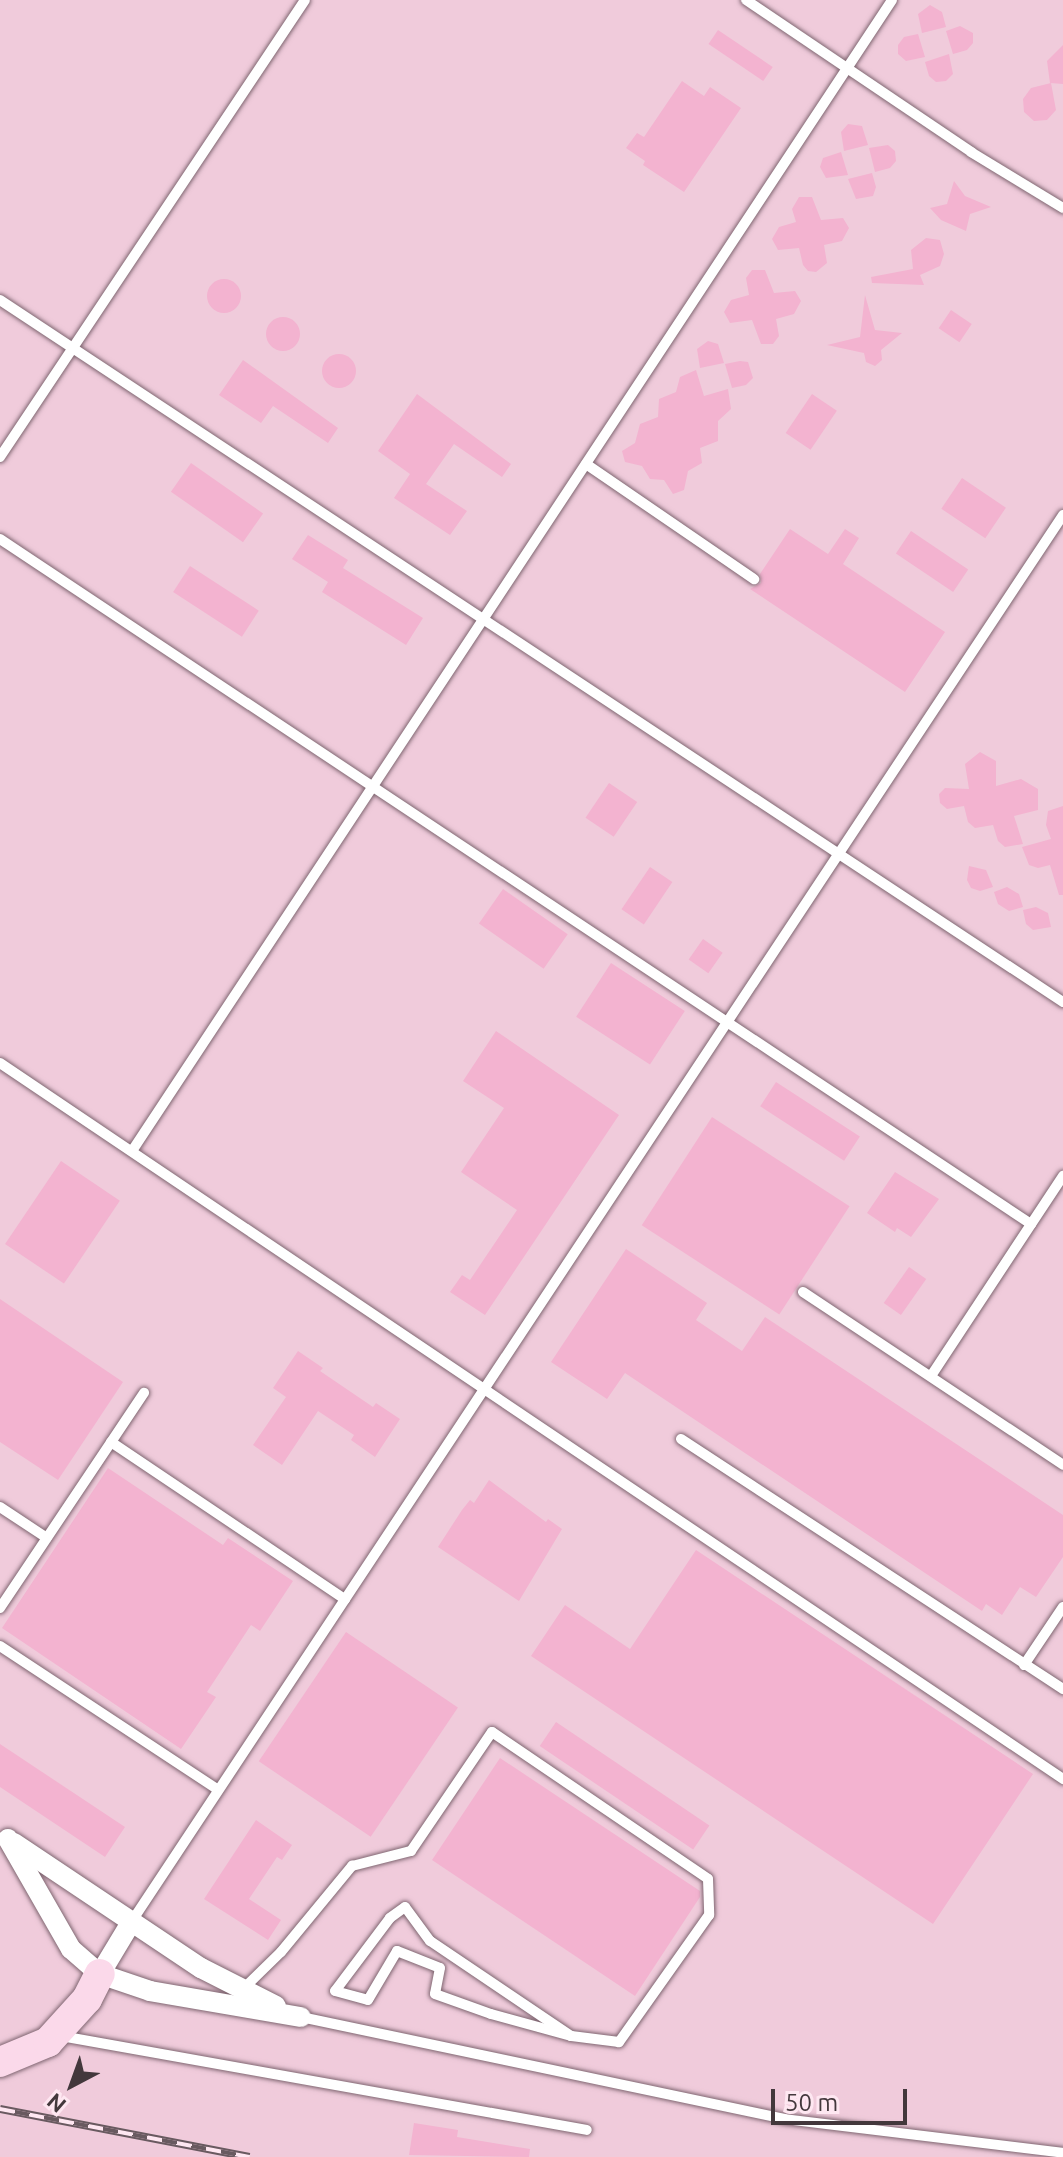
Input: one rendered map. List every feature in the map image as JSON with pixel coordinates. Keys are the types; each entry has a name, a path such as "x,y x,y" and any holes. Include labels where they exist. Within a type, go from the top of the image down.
{"main road":[{"path":"0,2062 48,2042 87,1999 100,1974"}],"street":[{"path":"4,1836 130,1924 201,1968 301,2017"},
{"path":"4,1836 71,1949 100,1974 150,1991 301,2017"},
{"path":"100,1974 130,1924"},
{"path":"186,1998 198,1983 201,1968"},
{"path":"219,2003 242,1990"}],"lane":[{"path":"0,457 305,0"},
{"path":"746,0 971,152 1063,208"},
{"path":"132,1151 892,0"},
{"path":"0,300 1063,1002"},
{"path":"586,464 754,579"},
{"path":"130,1924 1063,515"},
{"path":"0,539 1031,1224"},
{"path":"0,1063 1063,1779"},
{"path":"931,1376 1063,1176"},
{"path":"803,1292 1063,1465"},
{"path":"0,1608 144,1393"},
{"path":"681,1439 1063,1689"},
{"path":"111,1442 345,1599"},
{"path":"0,1507 47,1538"},
{"path":"1024,1665 1063,1607"},
{"path":"0,1646 218,1790"},
{"path":"242,1990 281,1952 352,1866 411,1851 492,1732 708,1879 709,1915 619,2042 571,2036 491,2014 435,1994 440,1968 397,1951 368,2000 335,1991 390,1918 405,1907 430,1941 571,2036"},
{"path":"301,2017 784,2119 1063,2153"},
{"path":"54,2035 587,2130"}],"shaded area":[{"path":"0,0 1063,0 1063,2157 0,2157"}],"building":[{"path":"930,5 942,12 946,27 922,33 918,14"},
{"path":"960,26 973,33 973,43 967,50 953,54 946,31"},
{"path":"718,30 773,67 763,81 708,44"},
{"path":"918,34 925,57 906,61 898,54 898,45 904,37"},
{"path":"1063,45 1063,84 1050,83 1047,61"},
{"path":"949,54 953,74 946,81 936,82 929,76 925,62"},
{"path":"682,81 704,96 710,87 741,108 684,192 643,165 645,161 626,148 637,133 644,137"},
{"path":"1051,83 1056,110 1047,120 1034,121 1024,112 1023,99 1031,88"},
{"path":"848,124 862,126 868,145 844,151 841,132"},
{"path":"888,145 895,151 896,161 890,168 875,172 869,148"},
{"path":"841,152 848,175 826,178 820,167 823,158"},
{"path":"872,173 876,187 873,196 856,199 848,179"},
{"path":"954,181 965,196 991,207 970,214 966,231 941,220 930,208 947,204"},
{"path":"799,197 812,197 821,220 843,218 849,228 842,241 824,245 827,263 816,272 808,271 803,265 799,248 778,250 772,239 779,227 796,222 792,209"},
{"path":"926,238 940,240 944,254 940,266 920,275 924,285 872,283 871,277 913,269 911,250"},
{"path":"752,270 765,270 774,293 795,291 801,301 794,314 776,319 779,336 773,344 761,344 752,320 730,323 724,312 731,300 749,295 746,278"},
{"path":"224,279 236,284 241,296 236,308 224,313 212,308 207,296 212,284"},
{"path":"865,295 875,330 902,333 881,350 882,360 875,366 866,362 864,353 827,345 860,337"},
{"path":"951,310 972,324 959,342 939,328"},
{"path":"283,317 295,322 300,334 295,346 283,351 271,346 266,334 271,322"},
{"path":"708,341 718,344 724,363 700,368 697,349"},
{"path":"339,354 351,359 356,371 351,383 339,388 327,383 322,371 327,359"},
{"path":"243,360 338,428 328,443 273,406 261,423 219,395"},
{"path":"748,362 753,378 746,385 732,388 725,364"},
{"path":"696,370 704,396 728,389 731,409 718,421 718,441 700,448 702,463 688,471 684,490 673,494 664,480 650,479 642,466 625,462 622,451 635,443 640,424 658,417 659,399 676,392 680,377"},
{"path":"417,394 511,464 502,477 454,444 426,484 467,511 450,535 394,498 410,474 378,451"},
{"path":"812,394 837,411 811,450 786,433"},
{"path":"191,463 263,513 243,542 171,492"},
{"path":"962,478 1006,508 985,538 941,509"},
{"path":"790,529 828,554 845,529 859,538 843,564 945,632 905,692 750,589 761,583 760,574"},
{"path":"911,531 968,570 953,592 896,553"},
{"path":"308,535 348,560 343,568 423,618 406,645 322,592 328,582 292,559"},
{"path":"190,566 259,611 242,637 173,592"},
{"path":"980,752 996,761 996,786 1021,779 1038,789 1038,810 1014,816 1023,844 1005,847 998,841 993,825 975,828 968,822 964,806 947,809 940,803 939,794 945,788 969,789 965,764"},
{"path":"609,783 637,802 614,837 586,818"},
{"path":"1063,806 1063,895 1059,895 1050,865 1038,868 1029,865 1022,847 1051,839 1046,825 1048,811"},
{"path":"969,866 986,870 993,887 980,891 971,888 967,880"},
{"path":"650,867 672,882 644,924 621,909"},
{"path":"1007,887 1019,894 1023,907 1009,911 998,904 994,892"},
{"path":"503,889 568,934 544,969 479,923"},
{"path":"1036,907 1048,913 1051,927 1033,930 1026,924 1023,910"},
{"path":"703,939 723,953 708,973 689,959"},
{"path":"611,963 685,1011 650,1065 576,1017"},
{"path":"496,1031 619,1115 485,1315 450,1292 462,1275 470,1280 517,1210 461,1172 504,1108 463,1081"},
{"path":"776,1082 860,1136 844,1161 760,1106"},
{"path":"712,1117 850,1206 779,1315 642,1225"},
{"path":"61,1161 120,1201 64,1284 5,1244"},
{"path":"895,1172 939,1199 911,1237 897,1228 895,1232 867,1213"},
{"path":"626,1249 707,1303 696,1320 742,1351 765,1317 1063,1515 1063,1557 1036,1597 1020,1587 1002,1615 986,1604 982,1611 625,1373 607,1399 551,1362"},
{"path":"909,1267 926,1279 901,1315 884,1303"},
{"path":"0,1299 123,1382 58,1480 0,1442"},
{"path":"298,1351 323,1368 320,1371 373,1407 376,1403 400,1419 375,1457 351,1440 354,1435 318,1411 282,1465 253,1445 286,1397 273,1388"},
{"path":"108,1468 223,1545 228,1538 293,1581 260,1631 251,1625 207,1692 216,1697 181,1749 2,1628"},
{"path":"489,1480 546,1522 548,1519 562,1529 519,1601 438,1547 462,1510 470,1500 474,1503"},
{"path":"696,1550 1033,1774 933,1924 531,1656 565,1605 630,1649"},
{"path":"346,1632 458,1707 371,1837 259,1761"},
{"path":"556,1722 709,1825 693,1849 540,1746"},
{"path":"0,1744 125,1827 105,1857 0,1787"},
{"path":"500,1758 700,1891 700,1897 635,1996 432,1860"},
{"path":"256,1820 292,1845 282,1860 277,1857 249,1899 281,1920 268,1940 204,1899"},
{"path":"414,2123 458,2130 457,2137 530,2149 529,2157 409,2155"}],"railway":[{"path":"0,2109 249,2157"}]}
